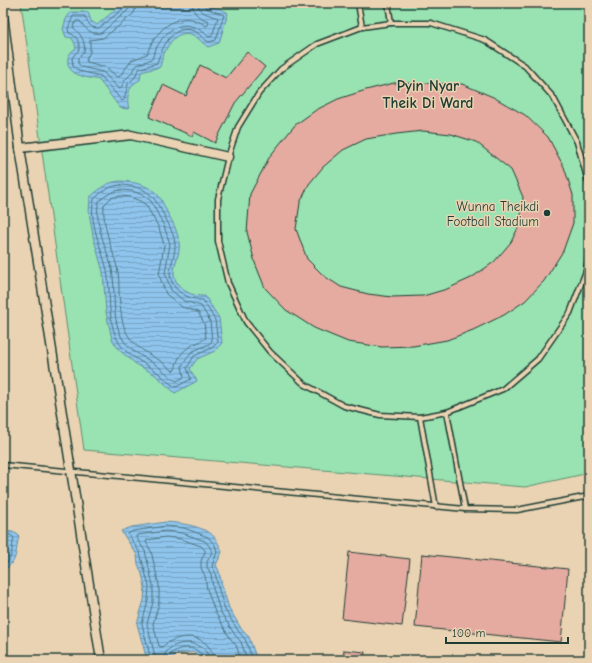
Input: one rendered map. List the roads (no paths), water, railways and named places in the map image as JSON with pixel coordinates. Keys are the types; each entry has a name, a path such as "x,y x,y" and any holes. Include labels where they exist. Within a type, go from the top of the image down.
{"street":[{"path":"3,15 20,148 101,660"},
{"path":"20,148 131,135 228,157"}],"lane":[{"path":"358,3 362,27"},
{"path":"388,3 391,23"},
{"path":"589,185 577,142 554,97 525,66 484,40 431,23 391,23 362,27 317,44 281,69 259,93 238,127 228,157 218,199 218,241 228,283 246,322 270,352 304,384 344,406 380,415 420,416 446,412 502,389 538,359 570,313 586,271 589,253"},
{"path":"446,412 465,509"},
{"path":"420,416 436,507"},
{"path":"3,465 465,509 517,510 589,496"}],"water":[{"path":"123,3 194,4 220,9 228,13 219,43 208,47 195,36 186,33 170,42 160,67 141,72 140,80 130,88 128,96 129,109 120,108 99,80 78,75 70,69 68,58 71,52 76,49 72,38 66,37 63,29 66,19 71,12 88,12 91,21 97,25"},
{"path":"121,181 146,186 158,195 173,224 178,239 179,250 174,273 177,283 189,293 205,296 219,318 222,343 215,351 197,359 190,369 197,381 175,393 154,374 136,364 119,350 112,339 106,312 103,272 93,236 89,212 90,197 108,184"},
{"path":"3,521 7,530 19,536 16,556 12,563 3,570"},
{"path":"166,522 200,528 210,533 216,539 222,552 216,565 229,608 242,630 249,637 257,660 201,660 194,652 177,654 172,657 172,660 147,660 137,624 144,600 145,587 138,564 137,555 121,531 132,527"}],"place":[{"name":"Wunna Theikdi Football Stadium","path":"547,213"}],"district":[{"name":"Pyin Nyar Theik Di Ward","path":"428,94"}]}
